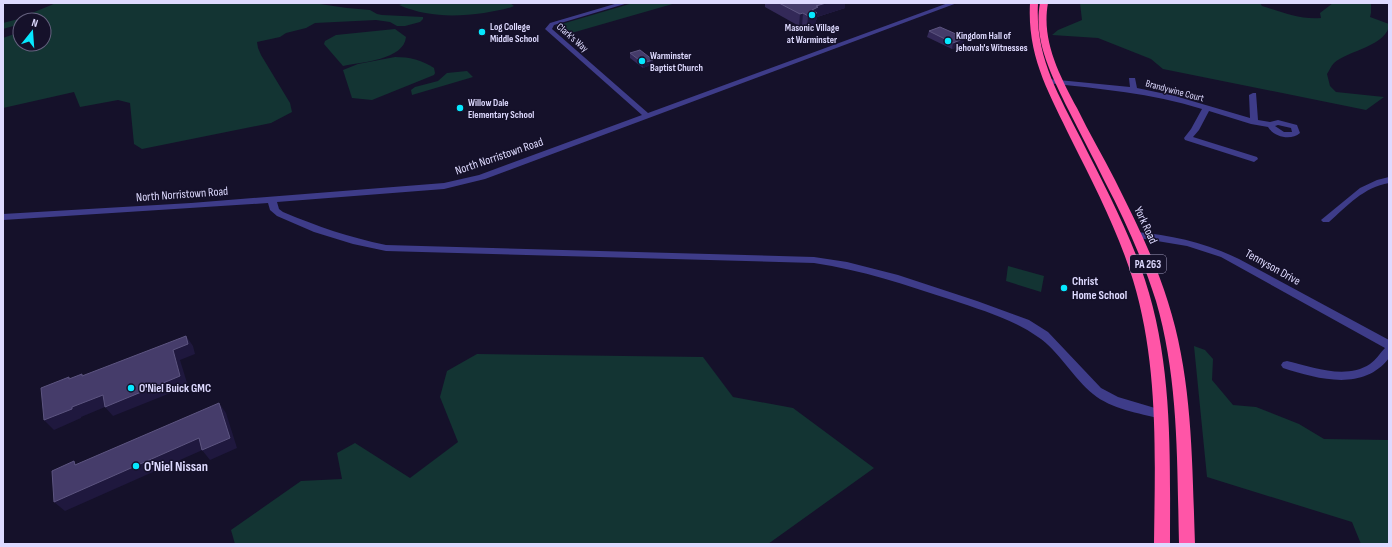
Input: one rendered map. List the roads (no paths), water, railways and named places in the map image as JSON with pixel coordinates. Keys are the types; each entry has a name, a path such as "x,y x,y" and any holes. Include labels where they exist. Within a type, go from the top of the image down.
{"highway":[{"name":"York Road","path":"1034,3 1032,18 1033,35 1039,58 1054,82 1136,235 1162,300 1173,341 1183,422 1187,544"},
{"name":"York Road","path":"1044,3 1042,24 1054,82 1114,219 1138,279 1153,340 1159,379 1161,414 1162,544"}],"street":[{"name":"Clark's Way","path":"626,3 552,24 548,27 548,29 647,116"},
{"path":"929,3 939,8"},
{"name":"North Norristown Road","path":"3,217 272,200 403,190 460,183 482,177 954,3"},
{"path":"1132,80 1134,90"},
{"name":"Brandywine Court","path":"1054,82 1159,94 1254,122 1270,125"},
{"path":"1253,95 1254,122"},
{"path":"1206,108 1195,130 1188,138 1254,159"},
{"path":"1326,220 1369,185 1382,180 1389,180"},
{"path":"272,200 275,210 280,214 317,230 352,241 386,248 814,260 843,263 894,276 1025,323 1044,334 1097,391 1115,401 1161,414"},
{"name":"Tennyson Drive","path":"1136,235 1186,242 1219,253 1389,345"},
{"path":"1287,365 1333,375 1357,374 1374,367 1389,351"}],"place":[{"name":"Masonic Village at Warminster","path":"812,15"},
{"name":"Log College Middle School","path":"482,32"},
{"name":"Kingdom Hall of Jehovah's Witnesses","path":"948,41"},
{"name":"Warminster Baptist Church","path":"642,61"},
{"name":"Willow Dale Elementary School","path":"460,108"},
{"name":"Christ Home School","path":"1064,288"},
{"name":"O'Niel Buick GMC","path":"131,388"},
{"name":"O'Niel Nissan","path":"136,466"}]}
